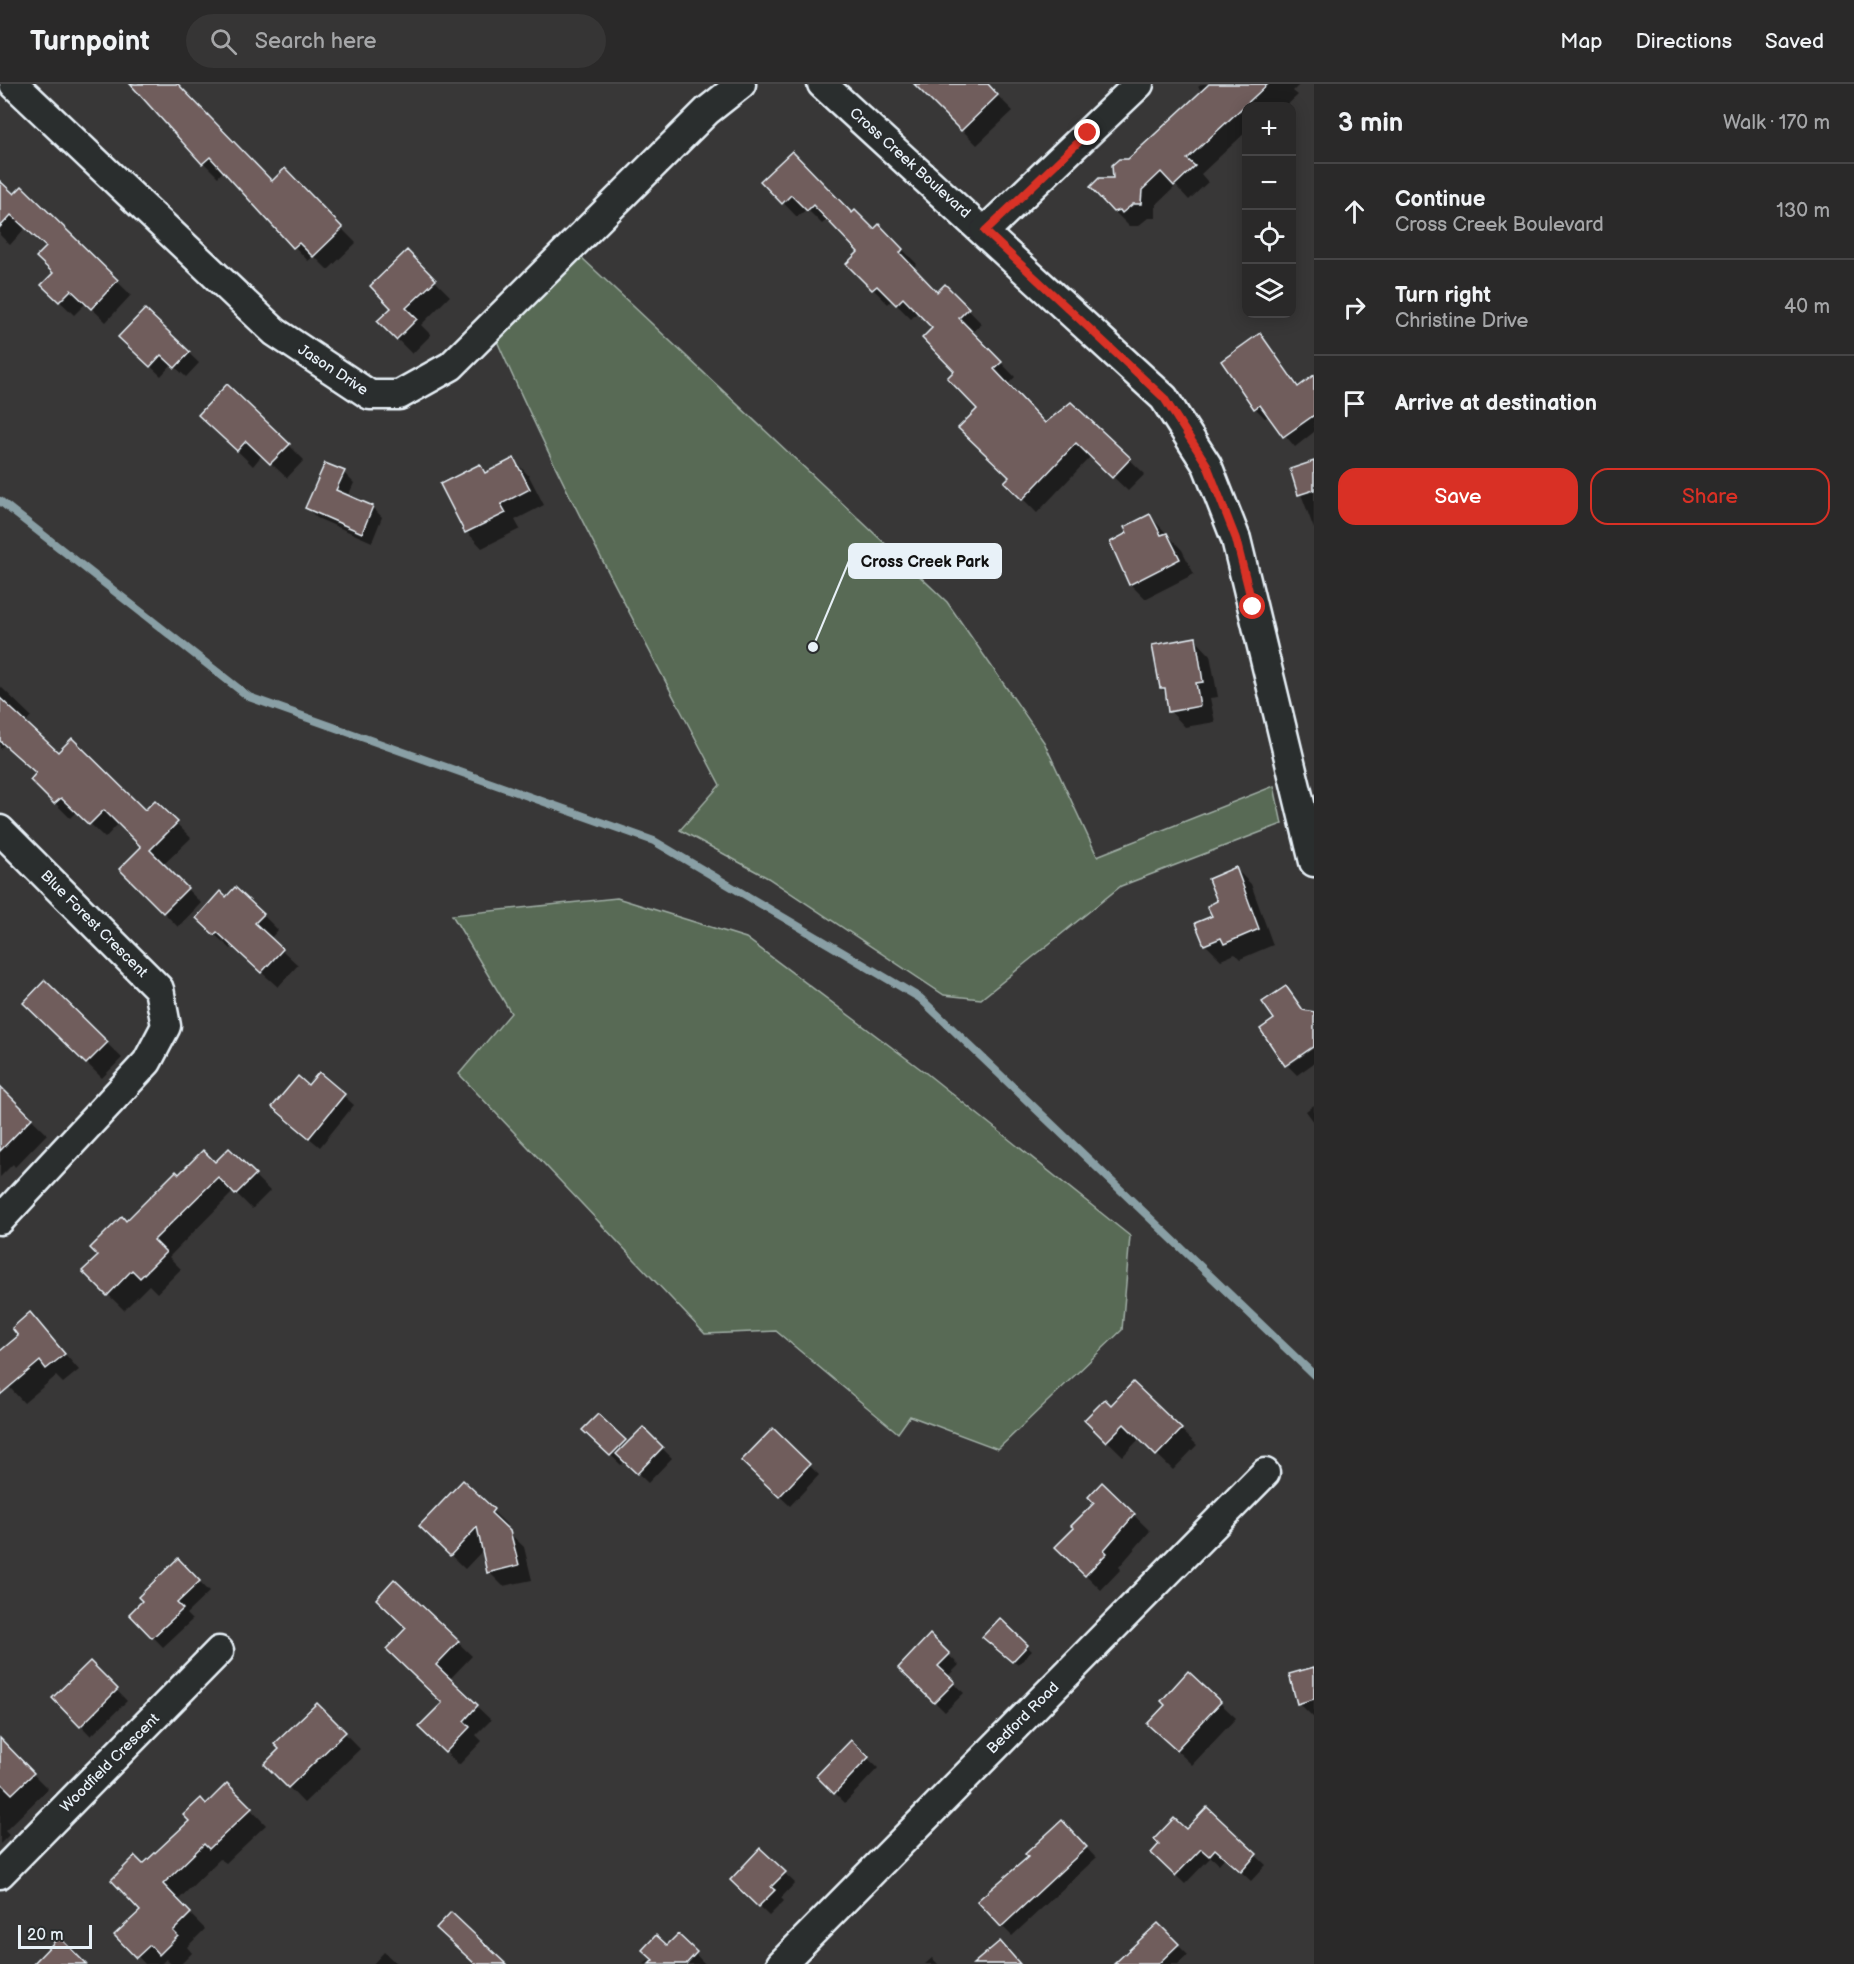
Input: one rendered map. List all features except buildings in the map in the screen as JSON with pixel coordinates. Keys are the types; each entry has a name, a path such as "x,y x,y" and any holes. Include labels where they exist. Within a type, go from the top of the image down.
{"street":[{"name":"Jason Drive","path":"14,84 275,332 370,395 399,395 451,366 707,111 741,84"},
{"name":"Cross Creek Boulevard","path":"822,84 985,231 1164,398 1207,465 1236,539 1314,862"},
{"path":"985,231 1139,84"},
{"name":"Blue Forest Crescent","path":"0,830 159,989 166,1026 147,1062 0,1220"},
{"name":"Bedford Road","path":"781,1964 1265,1473"},
{"name":"Woodfield Crescent","path":"0,1874 219,1651"}],"green space":[{"path":"581,257 947,602 1044,742 1097,856 1274,786 1282,824 1121,886 981,999 944,995 768,878 680,830 720,785 577,510 497,341"},
{"path":"617,898 746,938 926,1073 1130,1236 1122,1330 998,1449 910,1416 898,1433 776,1331 705,1334 459,1074 511,1013 452,915"}],"waterway":[{"path":"0,501 249,697 654,841 920,998 1314,1375"}],"place":[{"name":"Cross Creek Park","path":"813,647"}],"route":[{"path":"1088,133 985,231 1164,398 1207,465 1236,539 1253,607"}]}
